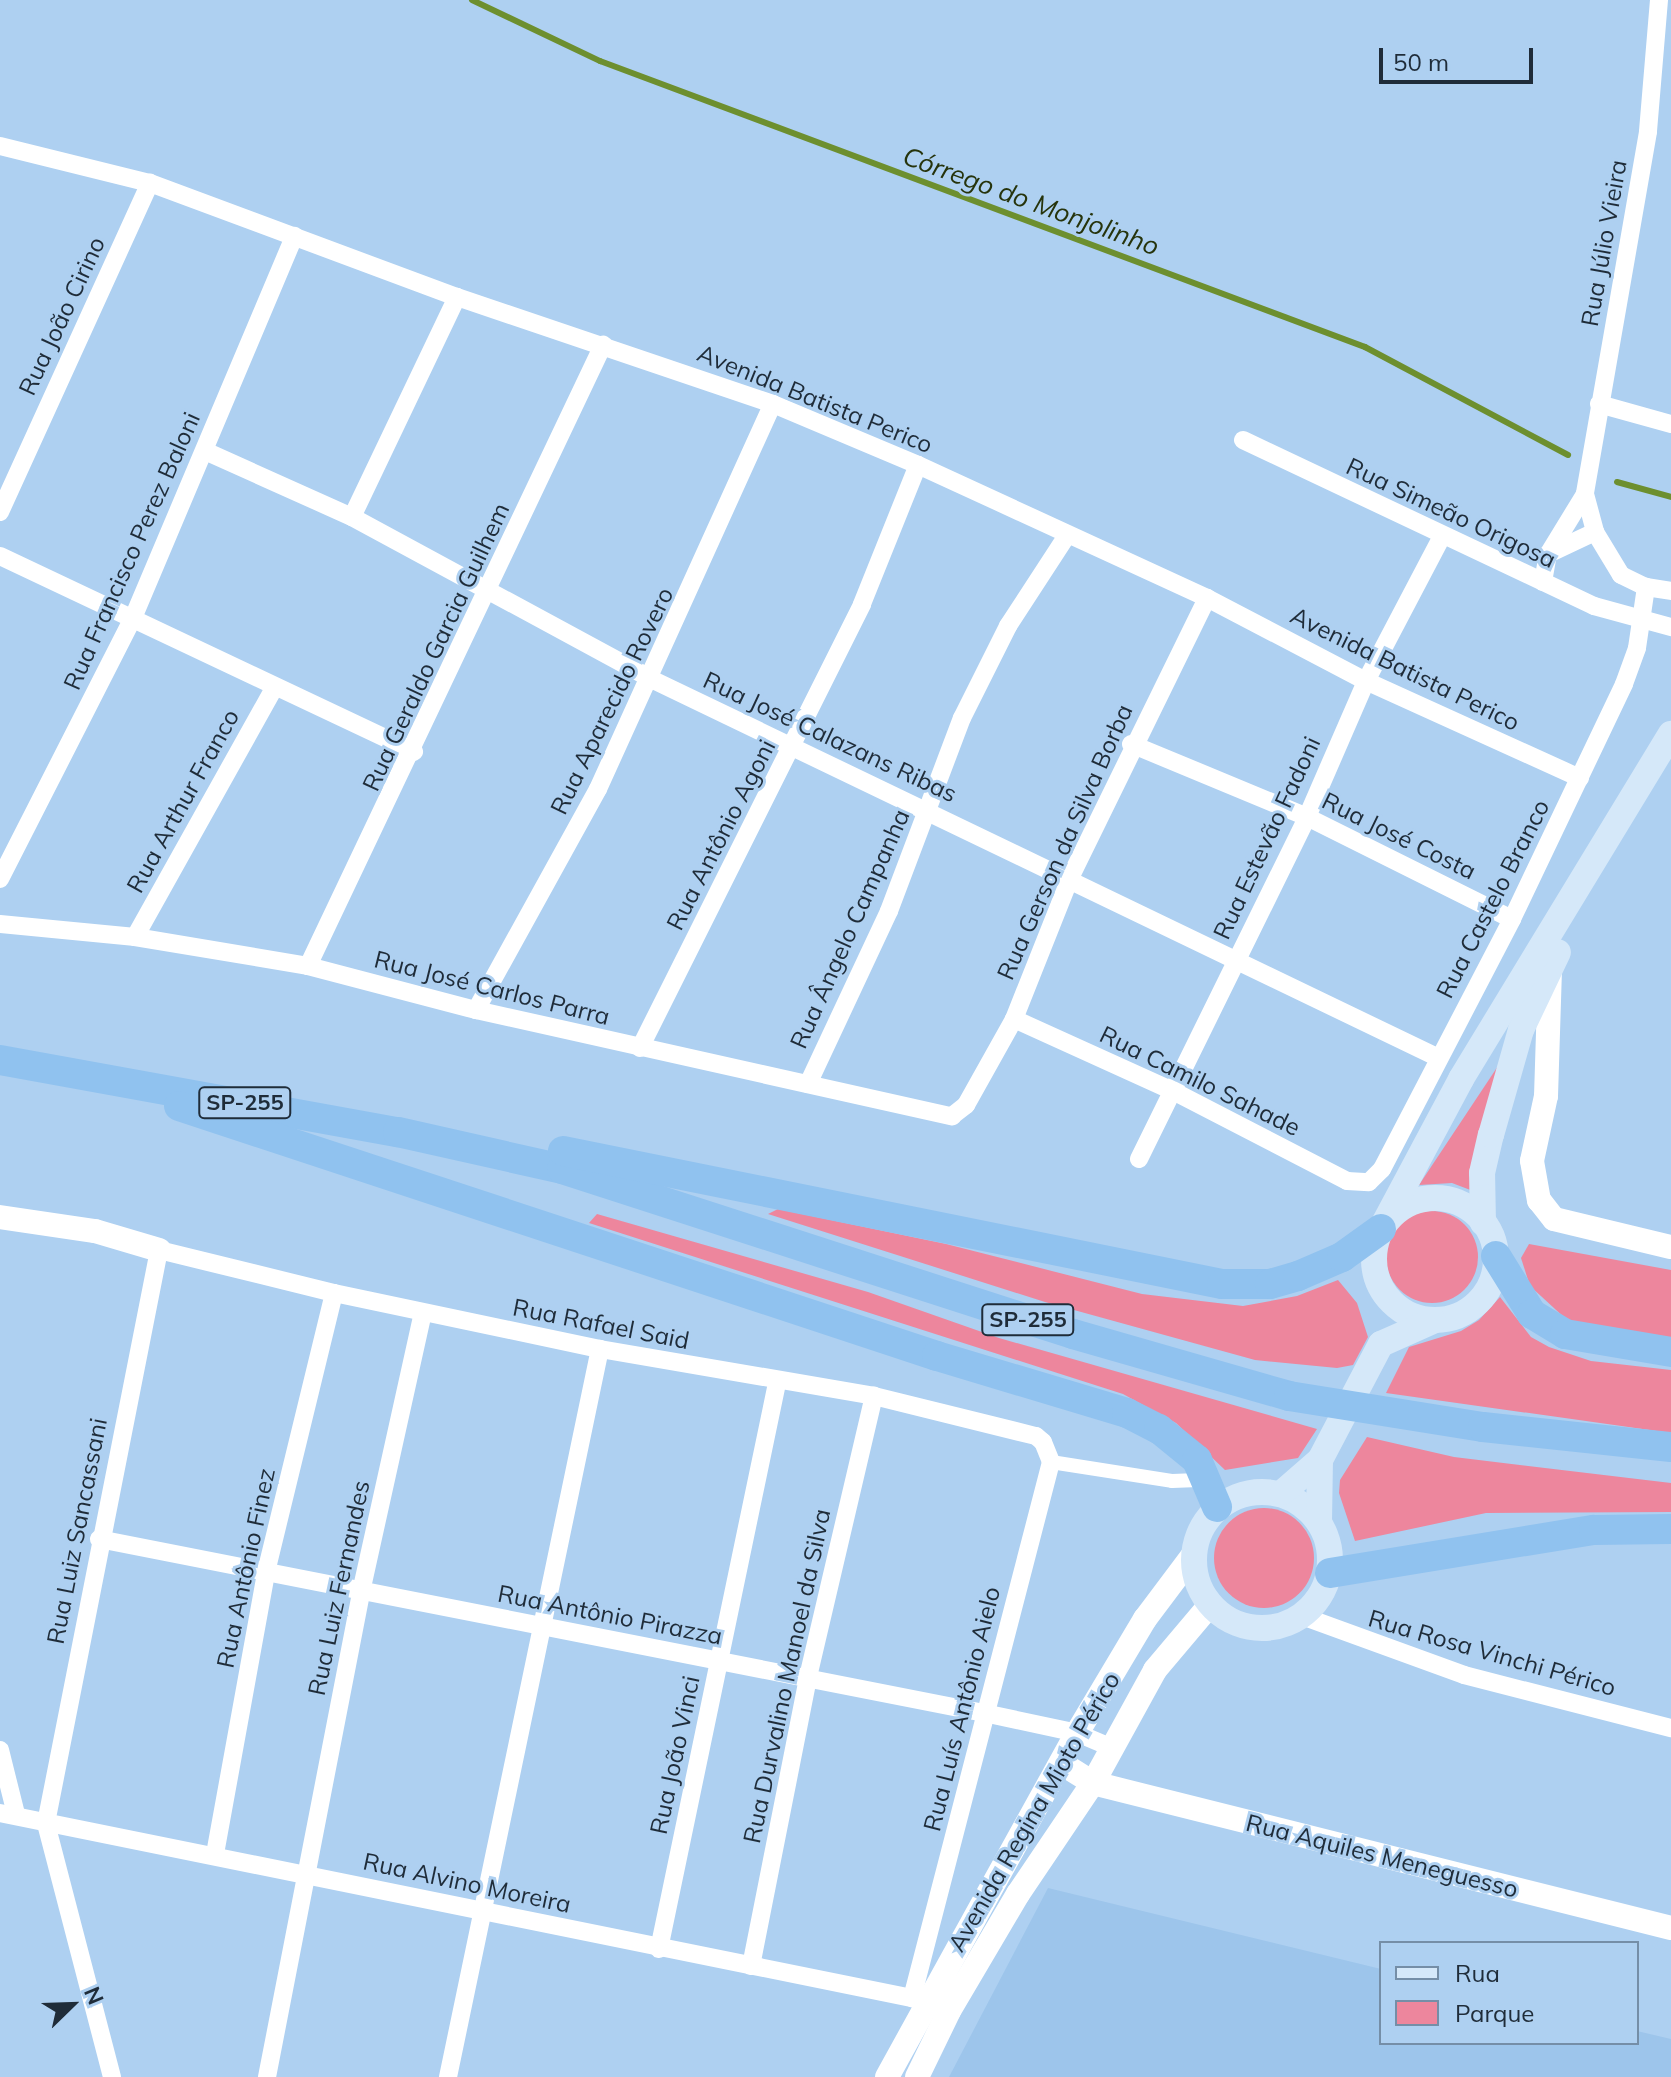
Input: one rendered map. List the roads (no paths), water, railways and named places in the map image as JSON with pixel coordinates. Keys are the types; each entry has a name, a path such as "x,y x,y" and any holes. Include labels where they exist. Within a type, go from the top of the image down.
{"highway":[{"name":"SP-255","path":"0,1060 91,1073 398,1132 562,1169 1073,1334 1289,1396 1483,1427 1671,1447"},
{"name":"SP-255","path":"91,1073 374,1172 1127,1413 1182,1445 1212,1494"},
{"name":"SP-255","path":"398,1132 531,1144 1222,1284 1270,1284 1298,1276 1342,1257 1381,1229"},
{"path":"1496,1256 1532,1314 1565,1334 1671,1352"},
{"path":"1330,1573 1594,1530 1671,1529"}],"main road":[{"path":"1283,1492 1323,1455 1376,1352 1385,1295 1374,1256 1381,1229 1461,1079 1671,734"},
{"path":"1376,1352 1433,1321 1471,1309 1494,1277 1496,1256 1483,1223 1482,1173 1521,1030 1550,965 1671,767"},
{"path":"1381,1229 1404,1206 1423,1198 1464,1204 1483,1223"},
{"path":"1385,1295 1403,1312 1433,1321"},
{"path":"1319,1522 1323,1455"},
{"path":"1283,1492 1319,1522 1327,1538 1330,1573 1320,1597 1302,1616 1259,1629 1241,1626 1210,1605 1196,1582 1193,1555 1201,1529 1212,1494 1283,1492"}],"street":[{"name":"Rua Júlio Vieira","path":"1585,494 1665,21 1659,0"},
{"name":"Avenida Batista Perico","path":"0,146 150,183 457,297 773,404 918,465 1066,537 1207,598 1366,681 1580,778"},
{"name":"Rua João Cirino","path":"0,512 150,183"},
{"name":"Rua Francisco Perez Baloni","path":"0,879 133,618 294,236"},
{"path":"352,517 457,297"},
{"name":"Rua Geraldo Garcia Guilhem","path":"308,966 414,752 603,345"},
{"name":"Rua Aparecido Rovero","path":"476,1010 598,789 651,679 773,404"},
{"path":"1599,404 1671,424"},
{"name":"Rua Simeão Origosa","path":"1243,440 1441,538 1641,622 1671,627"},
{"name":"Rua José Calazans Ribas","path":"205,451 352,517 651,679 794,743 1439,1058"},
{"name":"Rua Antônio Agoni","path":"640,1048 862,604 918,465"},
{"path":"1585,494 1595,532 1621,575 1646,587 1671,591"},
{"path":"1543,582 1548,554 1585,494"},
{"path":"1548,554 1595,532"},
{"name":"Rua Ângelo Campanha","path":"808,1084 889,911 962,718 1008,626 1066,537"},
{"name":"Rua Estevão Fadoni","path":"1139,1159 1307,817 1366,681 1441,538"},
{"path":"0,556 414,752"},
{"name":"Rua Castelo Branco","path":"1363,1185 1382,1169 1512,919 1580,778 1624,684 1641,622 1646,587"},
{"name":"Rua Gerson da Silva Borba","path":"966,1105 1014,1019 1070,878 1131,744 1207,598"},
{"name":"Rua Arthur Franco","path":"135,937 274,688"},
{"name":"Rua José Costa","path":"1131,744 1307,817 1512,919"},
{"name":"Rua José Carlos Parra","path":"0,924 135,937 308,966 476,1010 941,1117 966,1105"},
{"path":"1550,965 1546,1096 1532,1161 1539,1200 1554,1219 1671,1247"},
{"name":"Rua Camilo Sahade","path":"1014,1019 1173,1091 1363,1185"},
{"path":"0,1217 95,1231 159,1250"},
{"name":"Rua Rafael Said","path":"159,1250 423,1313 777,1383 874,1396 1036,1436 1051,1462"},
{"name":"Rua Luiz Sancassani","path":"46,1823 99,1539 159,1250"},
{"name":"Rua Antônio Finez","path":"215,1854 267,1568 334,1293"},
{"name":"Rua Luiz Fernandes","path":"267,2077 361,1592 423,1313"},
{"path":"448,2077 480,1908 600,1349"},
{"name":"Rua João Vinci","path":"659,1949 777,1383"},
{"name":"Rua Durvalino Manoel da Silva","path":"751,1966 808,1677 874,1396"},
{"path":"1051,1462 1172,1481 1212,1494"},
{"name":"Rua Luís Antônio Aielo","path":"918,2000 984,1713 1051,1462"},
{"path":"1594,1530 1671,1545"},
{"name":"Rua Antônio Pirazza","path":"99,1539 267,1568 361,1592 984,1713 1077,1733 1110,1747"},
{"name":"Avenida Regina Mioto Périco","path":"887,2077 918,2000 1005,1863 1145,1619 1193,1555"},
{"name":"Avenida Regina Mioto Périco","path":"917,2077 949,2011 1029,1876 1093,1783 1110,1747 1155,1670 1183,1630 1210,1605"},
{"name":"Rua Rosa Vinchi Périco","path":"1302,1616 1464,1675 1671,1728"},
{"path":"0,1750 8,1814"},
{"name":"Rua Aquiles Meneguesso","path":"1061,1763 1093,1783 1671,1928"},
{"name":"Rua Alvino Moreira","path":"8,1814 480,1908 659,1949 918,2000 949,2011"},
{"path":"46,1823 112,2077"},
{"path":"1005,1863 1029,1876"}],"waterway":[{"name":"Córrego do Monjolinho","path":"472,0 600,61 1365,347 1568,455"},
{"name":"Córrego do Monjolinho","path":"1617,482 1671,497"}]}
